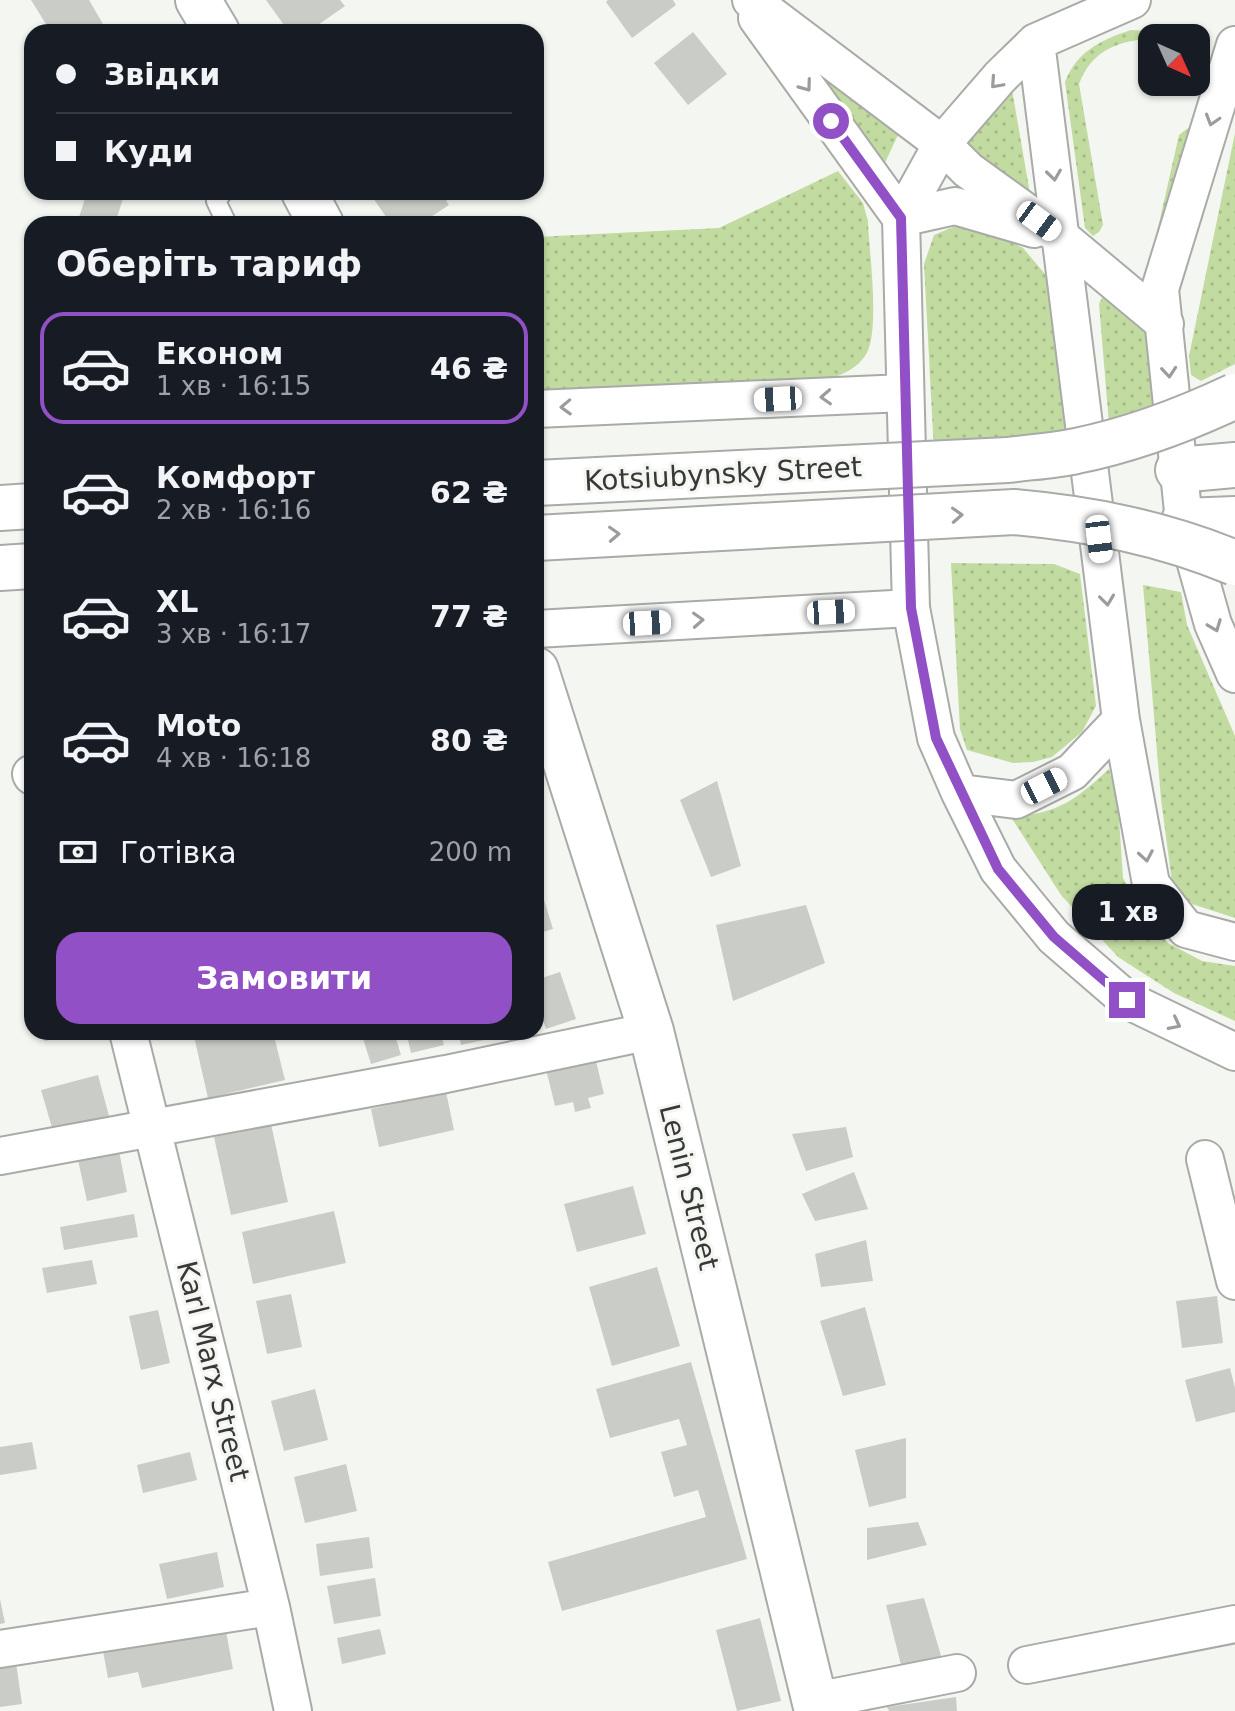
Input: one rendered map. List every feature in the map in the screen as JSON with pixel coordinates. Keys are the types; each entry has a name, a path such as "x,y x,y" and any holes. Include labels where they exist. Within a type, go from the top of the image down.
{"street":[{"path":"198,0 212,24"},
{"path":"744,0 901,218"},
{"path":"751,0 942,144 968,170 1062,238 1165,324"},
{"path":"1132,0 1036,42 1000,77 942,144 901,218 911,608 936,738 998,869 1054,937 1127,1000 1235,1052"},
{"path":"1036,42 1121,720 1151,884 1186,929 1235,942"},
{"path":"1235,45 1160,289 1184,521 1213,624 1235,674"},
{"path":"901,218 955,206 1062,238"},
{"path":"544,409 904,393"},
{"name":"Kotsiubynsky Street","path":"544,483 1008,460 1076,451 1142,433 1194,415 1235,396"},
{"path":"1178,470 1235,465"},
{"path":"0,508 24,506"},
{"name":"Kotsiubynsky Street","path":"544,538 1014,512 1076,517 1147,532 1235,563"},
{"path":"1184,521 1235,519"},
{"path":"0,568 24,566"},
{"path":"544,629 911,608"},
{"name":"Lenin Street","path":"544,695 651,1031 816,1706"},
{"path":"960,793 1016,800 1072,772 1121,720"},
{"path":"0,1156 446,1074 651,1031"},
{"name":"Karl Marx Street","path":"130,1040 271,1607 293,1711"},
{"path":"1205,1159 1235,1281"},
{"path":"0,1649 271,1607"},
{"path":"1027,1665 1235,1624"},
{"path":"816,1706 957,1673"}],"green space":[{"path":"1138,30 1138,40 1118,45 1095,59 1079,84 1103,225 1093,236 1085,228 1065,82 1083,55 1110,38"},
{"path":"783,34 898,135 882,169"},
{"path":"1011,84 1032,205 960,144"},
{"path":"1192,125 1150,263 1179,135"},
{"path":"1235,133 1235,364 1201,381 1191,375 1189,356"},
{"path":"838,171 863,203 868,221 873,312 870,345 861,361 829,380 544,390 544,237 719,228"},
{"path":"958,225 986,228 1023,248 1045,274 1054,313 1067,434 934,452 924,264 934,235"},
{"path":"1104,294 1148,328 1157,407 1109,424 1099,304"},
{"path":"951,563 1054,564 1080,574 1096,706 1082,732 1052,757 1013,763 967,750 960,729"},
{"path":"1143,585 1181,592 1187,625 1235,736 1235,918 1192,904 1172,882 1161,799"},
{"path":"1109,769 1118,804 1123,878 1143,917 1168,943 1202,961 1235,966 1235,1021 1174,993 1118,957 1061,895 1011,817 1065,804"}],"building":[{"path":"31,0 89,0 103,24 46,24"},
{"path":"266,0 340,0 345,6 319,24 283,24"},
{"path":"673,0 676,5 632,38 606,2"},
{"path":"693,32 727,74 688,105 654,63"},
{"path":"84,200 122,200 118,216 80,216"},
{"path":"374,200 448,200 449,205 432,216 385,216"},
{"path":"717,781 741,866 711,877 680,800"},
{"path":"544,900 553,929 544,932"},
{"path":"806,905 825,963 733,1001 716,925"},
{"path":"560,972 576,1019 546,1029 544,977"},
{"path":"195,1040 275,1040 285,1080 208,1098"},
{"path":"364,1040 396,1040 401,1055 371,1064"},
{"path":"408,1040 442,1040 444,1045 411,1053"},
{"path":"460,1040 484,1040 461,1045"},
{"path":"595,1057 604,1094 588,1098 591,1108 575,1112 573,1102 555,1106 546,1069"},
{"path":"98,1075 109,1116 53,1131 41,1090"},
{"path":"446,1092 454,1130 379,1147 371,1109"},
{"path":"271,1124 288,1202 231,1215 214,1137"},
{"path":"846,1127 853,1157 806,1171 792,1134"},
{"path":"119,1151 127,1192 87,1201 78,1160"},
{"path":"854,1172 868,1209 815,1221 802,1194"},
{"path":"633,1186 646,1234 577,1252 564,1204"},
{"path":"334,1211 346,1263 253,1284 242,1232"},
{"path":"134,1214 138,1237 64,1250 60,1227"},
{"path":"866,1240 873,1281 821,1287 815,1254"},
{"path":"92,1260 97,1284 47,1293 42,1268"},
{"path":"657,1267 680,1346 612,1366 589,1287"},
{"path":"291,1294 302,1347 267,1354 256,1301"},
{"path":"1217,1296 1223,1343 1182,1348 1176,1301"},
{"path":"865,1307 886,1385 843,1396 820,1321"},
{"path":"158,1310 170,1363 141,1370 129,1316"},
{"path":"691,1362 747,1559 562,1611 548,1562 706,1517 698,1490 674,1497 661,1452 687,1445 679,1419 610,1438 596,1389"},
{"path":"1230,1368 1235,1388 1235,1412 1196,1422 1185,1380"},
{"path":"315,1389 328,1440 284,1451 271,1401"},
{"path":"906,1438 906,1498 869,1507 855,1450"},
{"path":"32,1442 37,1469 0,1475 0,1447"},
{"path":"190,1452 197,1480 143,1493 137,1465"},
{"path":"346,1464 357,1511 305,1523 294,1477"},
{"path":"918,1522 927,1545 867,1560 867,1528"},
{"path":"369,1537 373,1568 320,1576 316,1544"},
{"path":"217,1552 224,1587 167,1599 159,1564"},
{"path":"375,1578 381,1616 334,1624 327,1586"},
{"path":"924,1598 942,1659 901,1665 886,1605"},
{"path":"0,1599 5,1623 0,1624"},
{"path":"760,1618 781,1701 737,1711 716,1630"},
{"path":"225,1626 233,1669 142,1688 138,1672 108,1678 103,1651"},
{"path":"380,1629 386,1654 342,1664 337,1638"},
{"path":"16,1663 22,1704 0,1707 0,1665"},
{"path":"956,1697 957,1711 889,1711 887,1707"}],"route":[{"path":"831,121 901,218 911,608 936,738 998,869 1054,937 1127,1000"}]}
